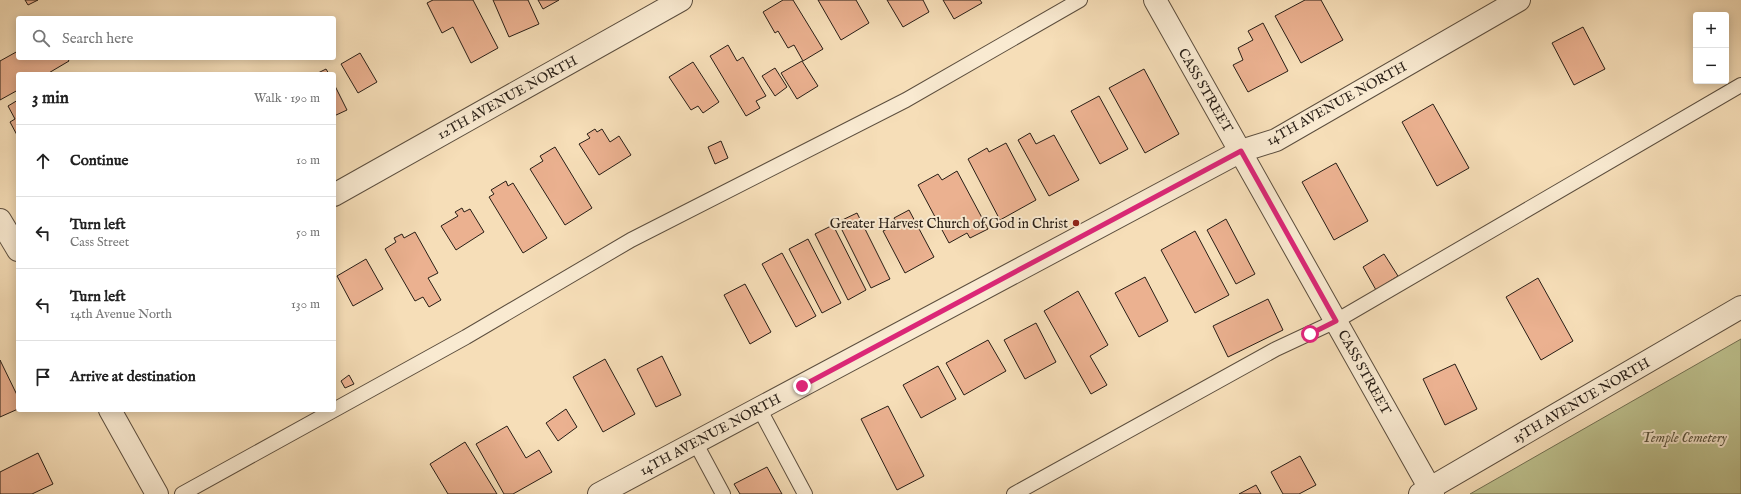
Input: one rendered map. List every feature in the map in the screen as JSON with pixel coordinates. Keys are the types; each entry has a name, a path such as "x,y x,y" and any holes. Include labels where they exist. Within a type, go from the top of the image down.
{"street":[{"name":"12TH AVENUE NORTH","path":"336,194 681,0"},
{"name":"CASS STREET","path":"1155,0 1336,321 1428,492"},
{"name":"14TH AVENUE NORTH","path":"599,494 1241,151 1276,140 1519,0"},
{"path":"0,220 16,247"},
{"name":"15TH AVENUE NORTH","path":"1428,492 1741,306"},
{"path":"111,412 157,494"}],"lane":[{"path":"336,409 466,337 631,240 906,100 1080,0"},
{"path":"1014,494 1276,349 1336,321 1741,85"},
{"path":"759,408 805,494"},
{"path":"182,494 330,412"},
{"path":"695,442 723,494"}],"green space":[{"name":"Temple Cemetery","path":"1741,339 1741,494 1470,494"}],"building":[{"path":"25,0 38,0 28,5"},
{"path":"433,0 473,0 498,48 471,63 453,27 442,33 427,3"},
{"path":"493,0 528,0 539,24 509,37"},
{"path":"538,0 559,0 543,9"},
{"path":"783,0 793,0 823,49 803,61 794,45 788,48 778,31 775,33 763,12"},
{"path":"818,0 856,0 869,23 841,40"},
{"path":"887,0 923,0 929,12 903,27"},
{"path":"943,0 980,0 982,3 954,19"},
{"path":"1305,0 1321,0 1343,40 1301,63 1275,16"},
{"path":"1263,23 1288,71 1248,92 1233,65 1243,60 1238,48 1253,40 1248,31"},
{"path":"1583,27 1605,69 1574,85 1552,43"},
{"path":"728,45 737,61 743,57 766,96 756,101 760,108 746,116 710,56"},
{"path":"16,52 16,60 69,61 50,72 16,72 16,91 0,100 0,61"},
{"path":"360,53 377,82 358,93 341,64"},
{"path":"802,61 818,86 797,99 781,73"},
{"path":"693,62 719,102 703,113 698,106 691,110 669,77"},
{"path":"775,68 787,87 775,96 762,76"},
{"path":"326,69 328,72 320,72"},
{"path":"1144,69 1179,134 1145,153 1109,88"},
{"path":"336,88 347,110 336,115"},
{"path":"1099,96 1128,149 1100,164 1071,111"},
{"path":"16,101 16,133 10,122 15,119 8,106"},
{"path":"1433,104 1469,168 1437,186 1402,122"},
{"path":"595,129 597,132 602,129 610,142 619,136 631,155 599,175 579,144 590,138 587,134"},
{"path":"1030,133 1036,144 1054,135 1079,180 1049,196 1018,140"},
{"path":"721,141 728,158 715,164 708,147"},
{"path":"1006,143 1036,200 1000,220 968,159 987,148 989,152"},
{"path":"555,147 592,208 565,225 530,169 543,161 540,156"},
{"path":"1336,163 1368,221 1334,240 1302,182"},
{"path":"957,171 988,229 970,238 967,233 949,243 918,185 938,174 942,180"},
{"path":"506,181 508,186 513,183 547,238 523,253 489,197 494,194 491,190"},
{"path":"462,208 464,212 470,209 484,232 456,250 441,226 458,216 455,212"},
{"path":"909,210 934,257 905,273 883,231 897,224 894,218"},
{"path":"857,213 890,279 871,288 838,222"},
{"path":"1226,219 1255,274 1236,284 1207,230"},
{"path":"833,225 866,290 848,300 815,234"},
{"path":"1195,231 1229,295 1195,313 1161,250"},
{"path":"415,232 438,273 428,278 441,300 429,307 423,297 415,301 385,249 396,242 394,238 402,234 404,238"},
{"path":"808,239 841,303 822,313 789,249"},
{"path":"782,253 816,316 796,327 762,264"},
{"path":"1384,254 1398,276 1376,290 1363,267"},
{"path":"366,259 383,289 353,306 337,276"},
{"path":"1145,277 1168,321 1139,337 1115,293"},
{"path":"1538,278 1573,341 1541,360 1506,297"},
{"path":"745,284 771,332 750,344 724,295"},
{"path":"1078,291 1108,345 1090,356 1107,385 1091,394 1044,311"},
{"path":"1268,299 1283,330 1228,357 1213,326"},
{"path":"1036,323 1056,362 1025,379 1004,340"},
{"path":"988,340 1006,371 964,395 946,363"},
{"path":"662,356 681,395 656,407 637,369"},
{"path":"605,359 635,414 603,432 573,377"},
{"path":"0,360 16,393 16,410 0,417"},
{"path":"1455,364 1477,409 1445,425 1423,379"},
{"path":"938,366 956,399 921,418 903,385"},
{"path":"349,375 354,384 345,388 341,381"},
{"path":"888,406 924,476 897,490 861,419"},
{"path":"566,409 577,427 558,441 546,423"},
{"path":"507,426 526,458 539,450 552,472 513,494 504,494 476,444"},
{"path":"465,442 497,494 448,494 430,464"},
{"path":"38,453 53,484 32,494 0,494 0,472"},
{"path":"1300,456 1316,485 1299,494 1283,494 1271,472"},
{"path":"767,467 782,494 740,494 734,484"},
{"path":"1256,485 1261,494 1239,494"}],"place":[{"name":"Greater Harvest Church of God in Christ","path":"1076,223"}],"route":[{"path":"802,386 1241,151 1336,321 1310,334"}]}
